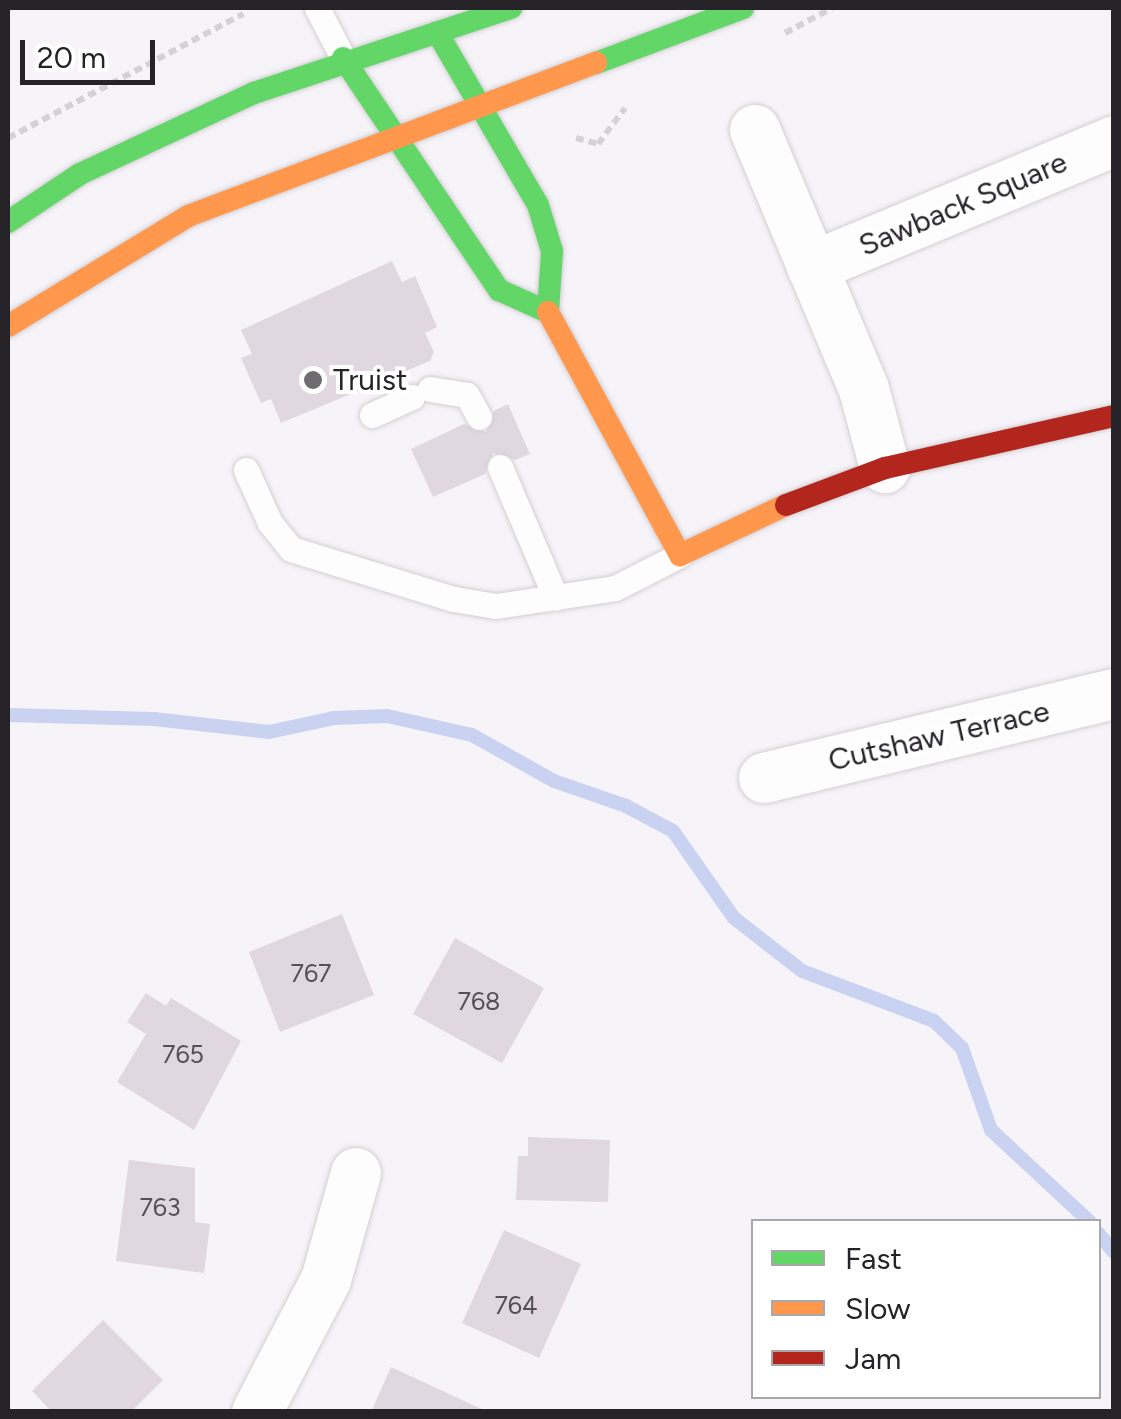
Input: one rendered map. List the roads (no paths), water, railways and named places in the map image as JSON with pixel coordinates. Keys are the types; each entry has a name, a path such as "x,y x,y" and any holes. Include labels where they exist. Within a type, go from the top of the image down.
{"street":[{"path":"8,222 80,174 151,139 343,58 511,8"},
{"path":"8,326 188,216 743,8"},
{"path":"437,32 538,205 552,251 548,312 680,555 825,487 884,468 1114,416"},
{"path":"343,58 393,138 499,290 548,312"},
{"path":"755,130 864,390 884,468"},
{"name":"Sawback Square","path":"812,267 1114,142"},
{"name":"Cutshaw Terrace","path":"764,778 1114,694"},
{"path":"257,1412 326,1280 356,1173"}],"lane":[{"path":"316,8 343,58"},
{"path":"424,8 437,32"},
{"path":"372,415 422,393 467,395 479,418"},
{"path":"500,467 556,598"},
{"path":"246,470 270,523 291,549 454,599 496,606 615,588 680,555"}],"waterway":[{"path":"8,715 154,719 269,732 334,718 387,716 472,735 554,781 626,806 673,831 734,918 802,971 934,1021 962,1048 991,1130 1087,1219"},
{"path":"1101,1237 1114,1252"}],"place":[{"name":"Truist","path":"313,380"}]}
